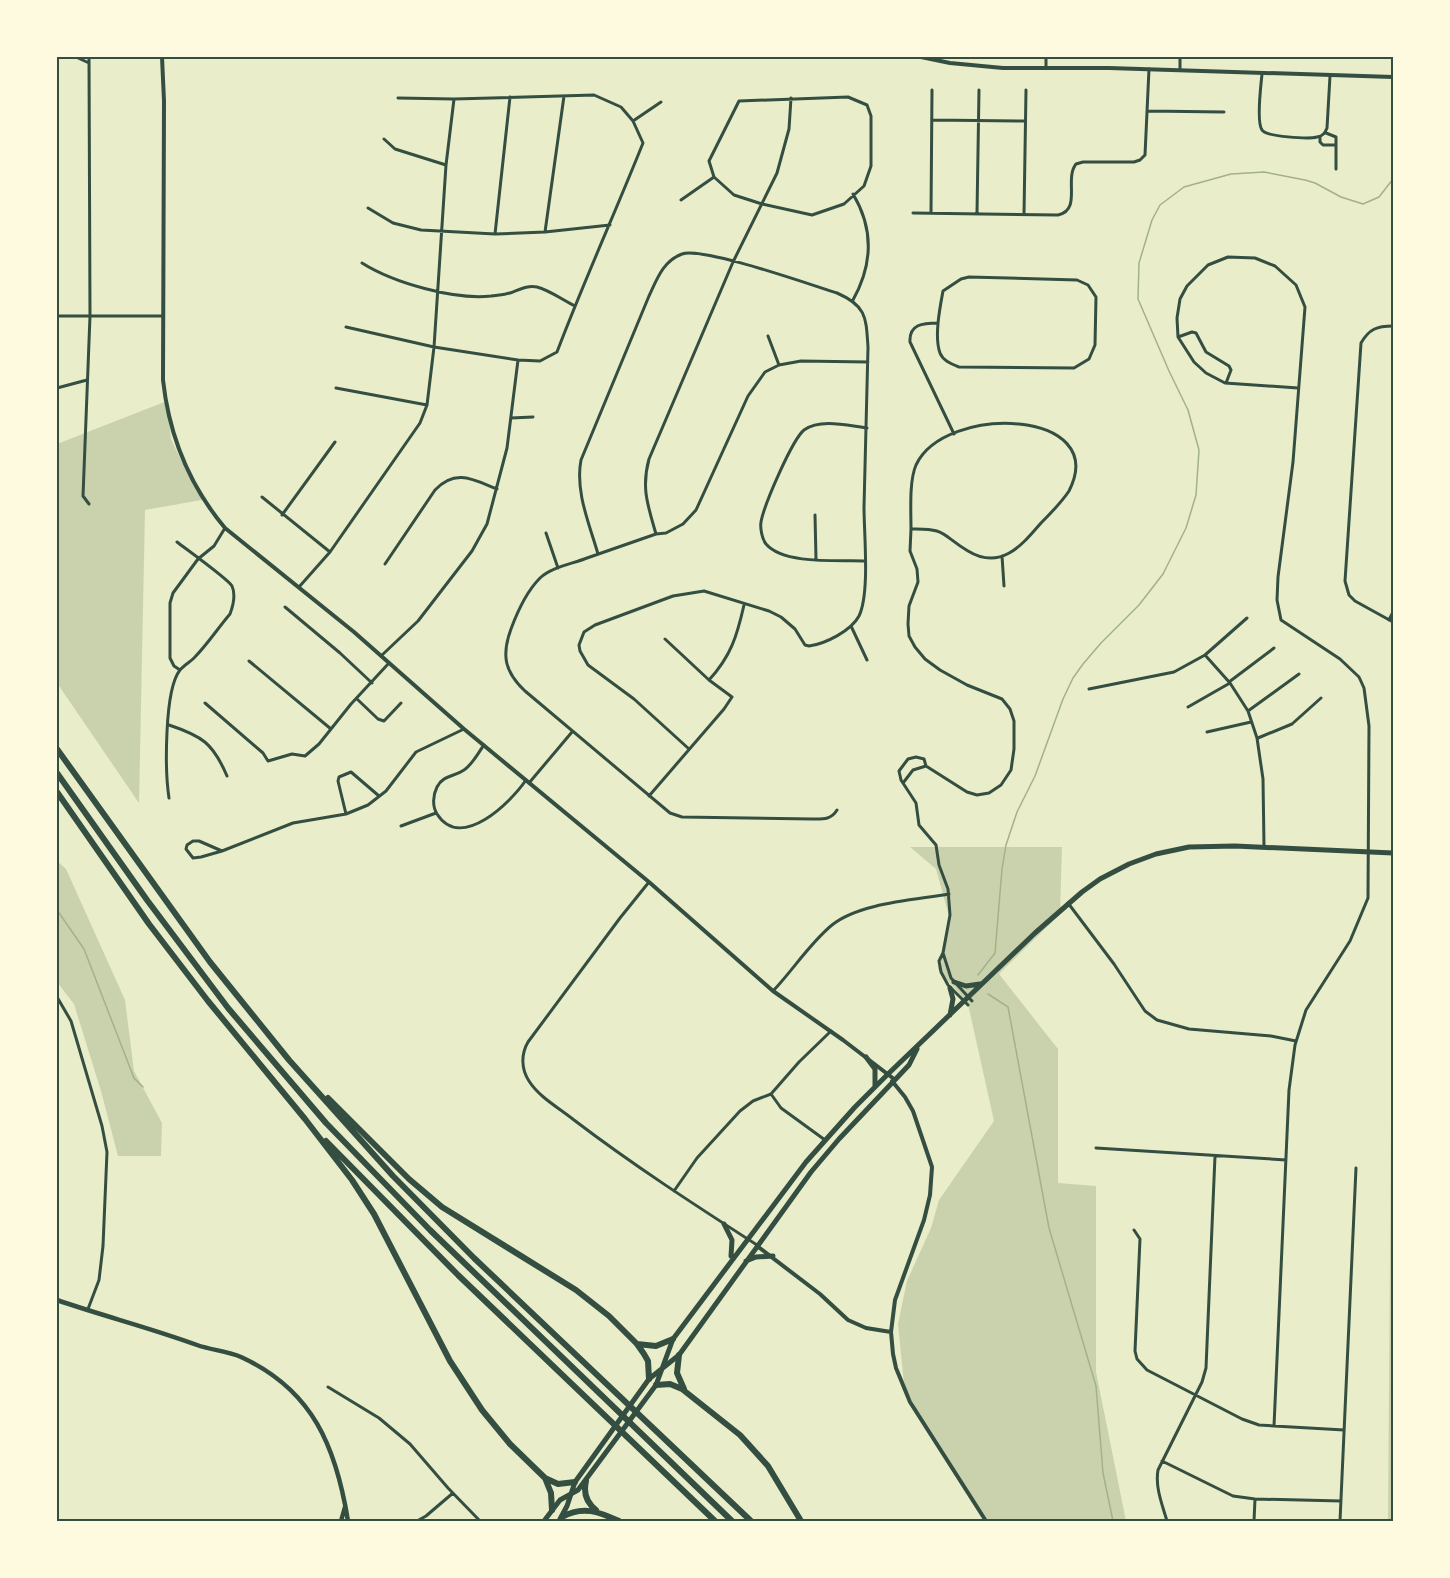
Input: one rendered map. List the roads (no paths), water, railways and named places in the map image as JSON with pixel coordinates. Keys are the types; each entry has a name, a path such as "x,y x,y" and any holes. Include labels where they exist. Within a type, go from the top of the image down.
{"highway":[{"path":"57,749 179,921 289,1060 393,1176 431,1216 752,1521"},
{"path":"57,773 147,900 228,1008 326,1123 430,1230 732,1521"},
{"path":"57,792 149,924 208,1002 305,1119 363,1196 450,1361 495,1426 545,1478 558,1484 575,1482"},
{"path":"289,1060 426,1195 461,1220 581,1293 609,1317 637,1344 648,1361 649,1379"},
{"path":"305,1119 458,1275 716,1521"},
{"path":"637,1344 656,1346 673,1340"},
{"path":"679,1355 677,1373 686,1392"},
{"path":"656,1386 670,1384 686,1392 726,1422 761,1457 780,1483 801,1521"},
{"path":"545,1478 551,1493 552,1510"},
{"path":"586,1481 586,1499 598,1511 619,1521"},
{"path":"561,1519 578,1510 598,1511"}],"main road":[{"path":"544,1521 560,1500 578,1490 604,1458 656,1386 673,1340 730,1261 825,1140 888,1074 968,1001 981,984 1068,903 1109,874 1156,854 1201,846 1393,853"},
{"path":"950,1015 953,999 952,985 981,984"},
{"path":"561,1519 575,1482 649,1379 679,1355 819,1163 909,1065 918,1046"},
{"path":"866,1058 875,1069 874,1088"},
{"path":"724,1224 733,1246 730,1261"},
{"path":"745,1262 756,1257 773,1256"},
{"path":"57,1300 240,1357 277,1380 294,1394 319,1424 338,1469 348,1521"},
{"path":"341,1521 345,1504"}],"street":[{"path":"76,57 89,63"},
{"path":"89,57 90,316 83,496 89,504"},
{"path":"162,57 164,99 163,380 173,434 195,487 211,512 225,528 649,882 773,991 831,1031 893,1080 913,1111 932,1167 930,1196 924,1220 895,1300 891,1332 896,1368 910,1402 986,1521"},
{"path":"921,57 976,66 1393,77"},
{"path":"1046,57 1046,68"},
{"path":"1180,57 1180,70"},
{"path":"913,213 1059,214 1067,211 1071,205 1072,171 1078,163 1134,162 1145,155 1149,69"},
{"path":"1262,74 1259,122 1262,130 1269,135 1320,136 1326,132 1330,76"},
{"path":"931,213 932,90"},
{"path":"977,213 979,90"},
{"path":"1024,214 1026,90"},
{"path":"346,327 434,347 518,360 540,361 557,352 643,143 633,121 621,107 594,95 454,99 398,98"},
{"path":"545,232 564,96"},
{"path":"495,234 510,97"},
{"path":"848,97 867,105 871,117 871,166 864,186 844,204 812,215 734,195 714,177 709,161 739,101 848,97"},
{"path":"298,587 330,552 420,423 427,405 439,292 446,165 454,99"},
{"path":"656,534 645,488 649,459 733,262 783,157 790,117 790,99"},
{"path":"633,121 661,102"},
{"path":"1148,111 1224,112"},
{"path":"932,120 1025,121"},
{"path":"1326,132 1335,135 1336,169"},
{"path":"1320,136 1320,142 1323,145 1336,145"},
{"path":"384,139 395,149 446,165"},
{"path":"681,200 714,177"},
{"path":"853,194 866,221 868,255 865,274 853,300"},
{"path":"368,208 393,223 421,230 495,234 545,232 611,225"},
{"path":"598,554 578,475 589,439 649,296 660,273 670,260 689,251 699,252 837,293 860,306 866,321 868,363 863,603 858,618 851,626 826,640 809,646 805,645 795,629 782,617 770,611 704,591 686,592 595,625 584,632 580,639 580,651 588,664 634,699 689,749"},
{"path":"1274,1426 1289,1090 1296,1041 1306,1010 1350,941 1369,892 1369,718 1364,688 1359,677 1340,658 1281,620 1277,600 1281,546 1293,462 1305,307 1300,292 1296,285 1275,266 1255,258 1228,257 1208,265 1187,286 1180,299 1177,318 1178,337 1194,362 1206,374 1225,383 1298,388"},
{"path":"362,262 392,278 439,292 490,296 537,287 575,306"},
{"path":"969,277 1077,280 1088,285 1096,297 1095,345 1089,359 1074,368 959,367 948,363 940,353 938,323 944,291 961,279 969,277"},
{"path":"57,316 163,316"},
{"path":"938,323 917,325 911,333 910,342 954,434"},
{"path":"1393,326 1379,326 1367,333 1361,343 1346,581 1348,595 1355,601 1391,621 1393,612"},
{"path":"1178,337 1194,332 1206,352 1229,366 1231,370 1225,383"},
{"path":"768,336 779,365"},
{"path":"381,656 418,621 472,550 487,524 497,489 511,418 518,360"},
{"path":"837,810 831,817 819,819 682,818 670,813 512,679 507,667 506,655 508,636 525,596 542,576 598,554 656,534 666,533 682,524 696,510 752,389 761,376 779,365 801,361 868,363"},
{"path":"57,388 87,380"},
{"path":"336,388 427,405"},
{"path":"511,418 533,417"},
{"path":"864,561 784,555 766,543 761,522 791,447 804,430 820,424 867,428"},
{"path":"911,529 937,530 974,554 987,557 1002,556 1019,548 1066,495 1074,477 1072,457 1064,441 1055,434 1026,424 987,424 954,434 933,447 921,457 913,476 910,551 917,569 918,582 909,606 909,636 921,656 940,670 967,685 1002,699 1010,709 1014,721 1011,770 1004,781 989,793 977,795 967,792 926,766 924,759 921,758 912,758 905,762 899,771 899,776 916,803 919,825 936,844 939,865 949,894 950,920 939,966 942,975 968,1001"},
{"path":"282,515 335,442"},
{"path":"385,564 435,490 443,482 457,477 497,489"},
{"path":"262,497 330,552"},
{"path":"815,515 816,559"},
{"path":"180,670 174,666 170,658 170,603 173,593 198,559 214,546 225,528"},
{"path":"546,533 558,568"},
{"path":"169,798 166,759 169,725 168,699 180,670 194,658 230,614 233,605 232,586 177,542"},
{"path":"1002,556 1004,586"},
{"path":"710,680 730,653 744,605"},
{"path":"285,607 372,683"},
{"path":"1089,689 1174,672 1205,655 1247,618"},
{"path":"851,626 867,660"},
{"path":"649,796 732,698 665,639"},
{"path":"1188,707 1230,682 1274,648"},
{"path":"1205,655 1230,682 1248,711 1257,738 1263,779 1264,848"},
{"path":"249,661 331,729"},
{"path":"205,703 263,753 268,761 292,753 305,756 319,744 389,663"},
{"path":"1248,711 1299,674"},
{"path":"1257,738 1292,724 1321,698"},
{"path":"357,699 378,719 384,721 401,703"},
{"path":"1207,732 1251,722"},
{"path":"169,725 198,735 220,759 227,776"},
{"path":"222,851 200,841 189,843 186,849 193,858 201,857 222,851 293,823 346,814 368,806 386,791 416,752 464,729"},
{"path":"484,745 466,769 446,777 439,784 434,799 436,813 456,827 478,823 498,812 572,732"},
{"path":"903,783 913,770 926,766"},
{"path":"346,814 339,777 351,772 379,795"},
{"path":"401,826 436,813"},
{"path":"649,882 528,1042 523,1059 527,1079 538,1092 674,1191 773,1256 848,1320 866,1328 891,1332"},
{"path":"773,991 832,925 845,916 873,907 949,894"},
{"path":"1068,903 1114,964 1145,1011 1157,1020 1190,1029 1271,1036 1296,1041"},
{"path":"943,953 952,985 968,1001"},
{"path":"57,997 71,1021 102,1126 107,1152 103,1246 99,1280 88,1311"},
{"path":"674,1191 698,1158 740,1111 753,1101 771,1094 831,1031"},
{"path":"771,1094 781,1108 825,1140"},
{"path":"1096,1148 1286,1160"},
{"path":"1167,1521 1157,1479 1162,1461 1196,1395 1206,1368 1215,1156"},
{"path":"1340,1521 1356,1168"},
{"path":"1134,1230 1140,1239 1135,1351 1137,1359 1147,1370 1242,1419 1259,1425 1344,1430"},
{"path":"328,1387 379,1418 410,1444 480,1521"},
{"path":"1162,1461 1233,1496 1255,1499 1341,1501"},
{"path":"417,1521 453,1493"},
{"path":"1254,1521 1255,1499"}],"waterway":[{"path":"978,975 995,953 1006,845 1017,812 1035,776 1063,699 1083,664 1139,605 1163,574 1186,528 1196,495 1199,450 1188,410 1138,299 1139,263 1152,220 1160,205 1184,187 1231,174 1264,172 1305,180 1341,197 1363,204 1379,197 1393,179"},
{"path":"57,910 84,949 134,1078 143,1087"},
{"path":"988,994 1008,1007 1049,1228 1096,1386 1103,1473 1113,1521"}]}
